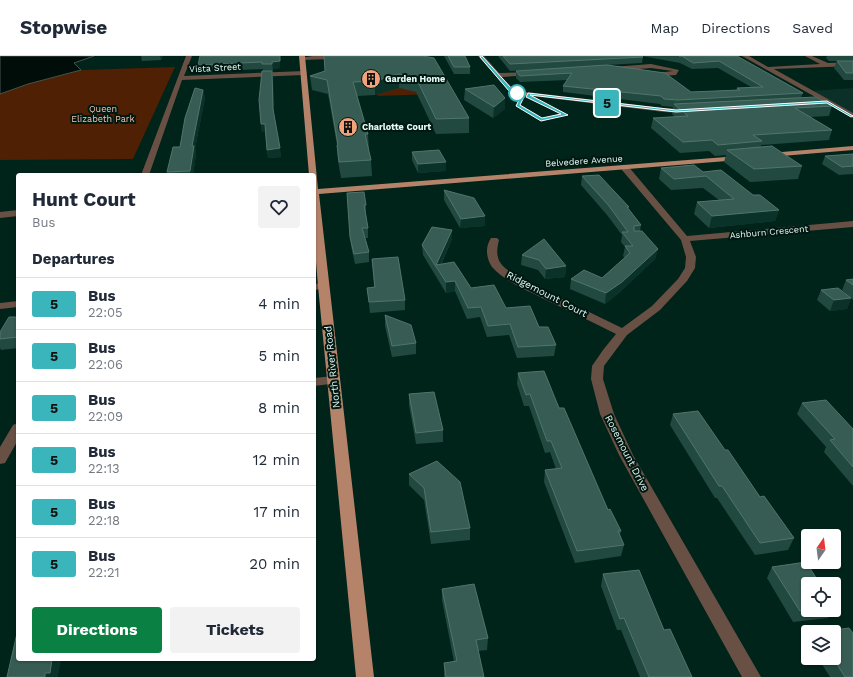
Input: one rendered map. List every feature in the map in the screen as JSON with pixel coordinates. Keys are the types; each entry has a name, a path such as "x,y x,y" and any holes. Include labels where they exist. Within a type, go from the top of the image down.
{"main road":[{"name":"North River Road","path":"303,57 313,173"},
{"name":"Belvedere Avenue","path":"316,192 625,168 853,148"},
{"name":"North River Road","path":"316,216 319,286 334,380 365,677"}],"street":[{"path":"180,78 189,56"},
{"path":"303,57 357,56"},
{"path":"481,56 499,75 510,90 517,93 664,110 695,110"},
{"path":"744,56 769,68 853,116"},
{"path":"810,56 829,66"},
{"path":"769,68 853,64"},
{"path":"642,74 607,69 651,66 676,70 674,74 670,75 648,74"},
{"name":"Vista Street","path":"146,173 180,78 304,72"},
{"path":"499,75 537,73"},
{"path":"812,103 827,102"},
{"name":"Rosemount Drive","path":"625,168 685,239 691,257 690,268 682,281 656,308 624,333 607,352 598,366 596,379 607,414 626,455 752,677"},
{"path":"0,215 16,213"},
{"name":"Ashburn Crescent","path":"685,239 853,224"},
{"name":"Ridgemount Court","path":"494,240 490,251 495,265 504,272 517,281 624,333"},
{"path":"0,306 16,304"},
{"path":"316,382 334,380"},
{"path":"0,459 16,431"}],"shaded area":[{"path":"0,56 94,56 74,63 81,70 28,84 0,94"},
{"path":"853,88 853,113 810,91"}],"green space":[{"name":"Queen Elizabeth Park","path":"175,67 133,159 0,160 0,94 28,84 81,70"},
{"path":"370,81 414,91 426,85 436,94 378,96"}],"building":[{"path":"200,56 280,56 280,61 272,62 272,64 262,64 262,62 198,65"},
{"path":"324,56 423,56 434,58 469,118 436,119 416,78 399,74 375,81 353,82 368,134 365,134 371,160 339,162 338,145 327,80 310,76 325,71"},
{"path":"448,56 465,56 470,67 454,67"},
{"path":"503,56 642,56 643,57 510,64"},
{"path":"682,56 737,56 803,93 678,100 664,99 661,96 563,86 572,73 520,76 516,71 607,65 665,73 691,92 740,90 737,88 763,87 719,61 693,63"},
{"path":"837,61 853,61 853,73 846,73"},
{"path":"262,71 272,71 273,109 280,148 267,150 265,124 261,124 259,100"},
{"path":"494,85 505,98 494,107 465,89"},
{"path":"195,88 203,90 192,146 194,146 190,171 167,172 173,147 180,147 185,118"},
{"path":"816,97 832,106 795,108 832,130 753,135 762,141 718,145 712,140 683,142 653,118 688,116 674,104"},
{"path":"772,146 802,166 754,169 727,150"},
{"path":"439,150 446,162 418,164 412,152"},
{"path":"853,154 853,166 842,167 825,156"},
{"path":"694,165 703,172 721,170 753,195 760,195 779,210 712,216 697,202 734,199 706,176 674,179 661,168"},
{"path":"599,175 629,207 627,207 641,225 634,226 634,231 642,231 658,249 622,282 606,293 571,279 584,270 602,278 630,253 625,246 633,246 622,232 628,232 609,206 582,176"},
{"path":"444,190 474,198 485,216 461,219"},
{"path":"364,192 366,205 364,205 368,228 362,228 369,252 354,254 350,237 347,193"},
{"path":"432,227 452,230 436,265 454,262 471,288 494,285 506,308 530,306 539,327 548,327 556,345 518,347 510,324 488,326 481,307 468,308 455,281 446,282 422,245"},
{"path":"544,239 566,266 546,269 539,260 522,255"},
{"path":"398,257 405,300 369,302 367,288 375,287 372,259"},
{"path":"853,279 853,285 846,280"},
{"path":"838,288 851,298 834,300 821,290"},
{"path":"385,315 411,325 416,343 392,346"},
{"path":"9,317 16,317 16,337 0,339 0,332"},
{"path":"544,371 559,408 564,408 608,510 610,509 621,531 618,531 624,545 577,551 545,470 562,468 551,441 547,441 530,394 526,395 518,373"},
{"path":"434,392 443,430 416,433 409,394"},
{"path":"826,400 853,429 853,467 830,440 835,439 802,403"},
{"path":"698,411 725,450 728,450 760,497 764,496 794,538 760,543 722,486 719,486 673,414"},
{"path":"437,461 460,482 470,528 431,532 424,488 409,474"},
{"path":"801,563 801,569 810,569 816,577 801,577 801,611 800,611 772,567"},
{"path":"639,570 664,630 670,629 692,677 649,677 624,618 620,619 603,574"},
{"path":"474,584 488,638 476,640 484,677 446,677 444,663 457,661 442,589"},
{"path":"849,628 853,633 853,677 845,677 837,665 841,665 841,629"},
{"path":"16,638 16,661 52,661 50,673 45,673 45,677 7,677"}],"bus line":[{"name":"5","path":"481,56 499,75 510,90 525,94 517,105 541,119 565,115 528,97 529,94 676,111 827,102 853,116"}],"place":[{"name":"Garden Home","path":"371,79"},
{"name":"Charlotte Court","path":"348,127"}]}
